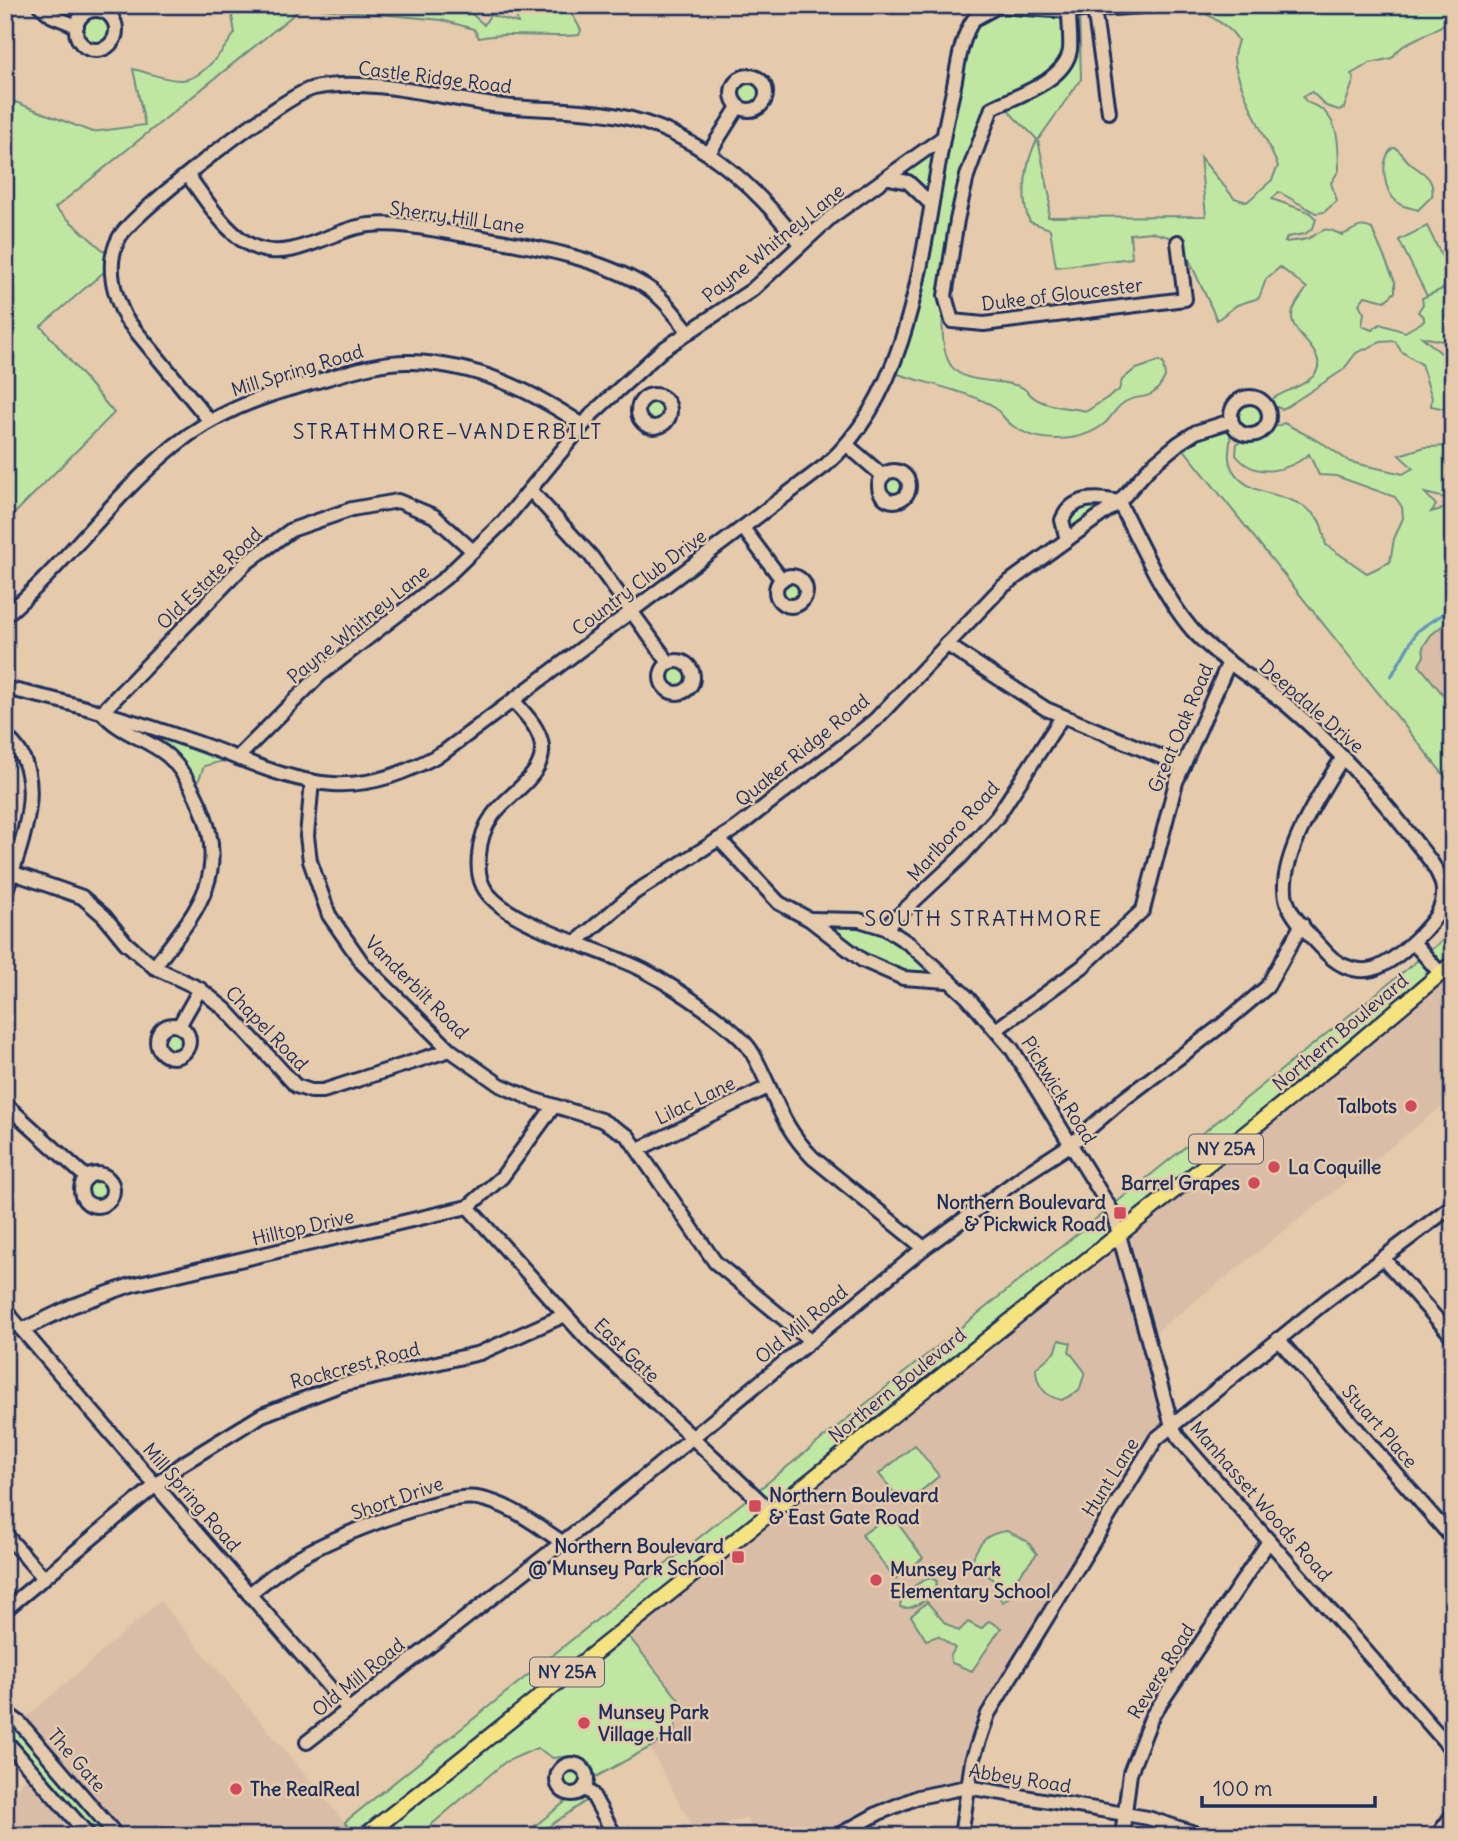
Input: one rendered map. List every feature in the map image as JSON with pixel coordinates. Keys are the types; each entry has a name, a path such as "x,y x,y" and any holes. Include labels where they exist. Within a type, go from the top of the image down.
{"main road":[{"name":"Northern Boulevard","path":"365,1836 1335,1063 1453,963"}],"street":[{"path":"39,5 52,16 77,26"},
{"path":"1069,11 1157,5"},
{"name":"Country Club Drive","path":"5,688 102,712 312,781 334,784 370,782 412,770 444,752 826,466 847,445 873,411 898,356 942,138 971,23 989,8 998,6 1069,11"},
{"path":"1094,9 1109,111"},
{"name":"Duke of Gloucester","path":"1069,11 1070,50 1066,61 1033,89 992,108 976,148 957,220 945,296 952,321 984,324 1185,299 1178,242"},
{"name":"Castle Ridge Road","path":"209,420 126,319 117,300 112,276 114,252 124,229 188,176 290,97 316,88 342,85 407,91 492,105 618,115 668,131 709,153 772,208 800,244"},
{"path":"709,153 738,107"},
{"name":"Payne Whitney Lane","path":"238,757 320,675 424,596 473,551 530,490 583,425 668,344 752,290 800,244 844,208 942,138"},
{"name":"Sherry Hill Lane","path":"188,176 226,224 256,248 290,250 348,229 384,225 421,228 531,246 586,263 645,286 670,308 688,332"},
{"path":"889,178 908,182 930,203"},
{"name":"Mill Spring Road","path":"5,616 43,583 99,519 163,456 209,420 286,389 368,367 410,362 453,367 504,380 537,395 583,425"},
{"path":"628,381 643,399"},
{"name":"Quaker Ridge Road","path":"576,943 634,893 719,839 875,720 1002,587 1119,502 1151,466 1188,436 1213,425 1231,421"},
{"path":"847,445 883,476"},
{"path":"530,490 591,556 669,663"},
{"path":"1067,540 1062,520 1072,505 1092,498 1119,502"},
{"name":"Old Estate Road","path":"102,712 245,564 291,530 352,509 398,501 435,516 473,551"},
{"name":"Deepdale Drive","path":"1119,502 1185,621 1205,643 1287,705 1343,757 1394,815 1441,880 1444,892 1440,909 1430,925 1380,967 1355,969 1329,957 1302,924"},
{"path":"743,528 782,580"},
{"path":"946,644 1026,697 1062,717 1183,766"},
{"name":"Great Oak Road","path":"997,1029 1082,967 1139,916 1149,895 1164,821 1183,766 1229,662"},
{"path":"513,700 537,730 541,758 531,779 495,813 487,827 480,846 479,875 486,891 498,903 522,918 644,971 734,1031 753,1052 783,1122 813,1158 924,1248"},
{"path":"102,712 117,727 156,747 170,758 194,793 211,836 213,862 206,891 154,967"},
{"name":"Marlboro Road","path":"885,928 942,876 997,817 1062,717"},
{"path":"5,736 23,758 30,789 5,894"},
{"path":"1302,924 1287,900 1286,884 1291,859 1318,796 1343,757"},
{"name":"Vanderbilt Road","path":"312,781 307,835 310,861 329,915 363,964 450,1050 500,1085 554,1106 601,1119 623,1132 639,1149 715,1262 769,1310 811,1341"},
{"name":"Pickwick Road","path":"719,839 779,903 809,919 862,960 885,971 929,982 947,981"},
{"name":"Chapel Road","path":"9,871 82,897 104,916 126,943 154,967 200,989 247,1032 287,1079 311,1091 355,1083 450,1050"},
{"name":"Pickwick Road","path":"809,919 859,920 885,928 911,946 997,1029 1113,1213 1118,1234"},
{"name":"Old Mill Road","path":"307,1742 692,1438 924,1248 1070,1145 1119,1102 1222,1025 1267,987 1302,924"},
{"path":"1413,942 1440,974"},
{"path":"179,1026 200,989"},
{"name":"Lilac Lane","path":"639,1149 768,1087"},
{"path":"5,1104 87,1178"},
{"name":"Hilltop Drive","path":"22,1330 72,1306 131,1286 468,1207 502,1177 554,1106"},
{"name":"Hunt Lane","path":"961,1836 967,1787 977,1742 997,1698 1153,1444 1278,1339 1451,1206"},
{"name":"East Gate","path":"468,1207 586,1338 771,1511"},
{"name":"Manhasset Woods Road","path":"1118,1234 1172,1426 1184,1445 1453,1751"},
{"path":"1383,1258 1453,1337"},
{"name":"Mill Spring Road","path":"5,1310 349,1710"},
{"name":"Rockcrest Road","path":"5,1610 212,1443 289,1402 340,1385 480,1353 565,1315"},
{"name":"Stuart Place","path":"1278,1339 1453,1539"},
{"name":"Short Drive","path":"249,1594 294,1560 324,1545 459,1497 492,1502 525,1517 562,1542"},
{"path":"5,1534 44,1578"},
{"name":"Revere Road","path":"1122,1836 1135,1754 1152,1716 1269,1541"},
{"name":"The Gate","path":"5,1712 20,1723 117,1836"},
{"path":"5,1740 89,1836"},
{"name":"Abbey Road","path":"837,1836 879,1813 918,1797 967,1787 1124,1814 1204,1836"},
{"path":"584,1788 592,1794 615,1836"},
{"path":"1437,1836 1453,1814"}],"shaded area":[{"path":"1453,617 1453,707 1419,665 1424,656 1423,647 1431,635"},
{"name":"Munsey Park Elementary School","path":"1453,963 1453,1104 1449,1101 1147,1339 1172,1426 1162,1434 997,1698 967,1787 951,1788 837,1836 756,1836 746,1817 697,1835 650,1748 674,1734 622,1628"},
{"path":"160,1601 356,1836 117,1836 20,1723"},
{"path":"5,1740 89,1836 5,1836 5,1799 26,1779 5,1755"}],"green space":[{"path":"230,5 462,5 484,25 490,15 518,23 514,5 567,5 581,30 579,35 567,36 504,35 479,38 474,29 442,20 303,7 55,208 112,258 112,265 41,326 114,413 5,523 5,98 92,132 145,125 133,69 176,80 190,79 198,75 213,62 235,33"},
{"path":"1195,5 1448,5 1445,23 1438,28 1410,42 1392,58 1370,63 1351,74 1354,79 1344,108 1339,110 1326,106 1312,92 1303,96 1327,114 1335,129 1339,170 1331,183 1337,201 1324,212 1316,213 1279,192 1272,199 1309,212 1316,219 1313,228 1305,234 1287,237 1285,242 1306,239 1324,230 1342,235 1360,227 1372,229 1395,282 1395,292 1385,301 1365,296 1359,304 1364,313 1362,326 1372,330 1380,324 1405,332 1424,321 1424,317 1418,312 1423,304 1422,298 1427,296 1399,240 1427,226 1453,279 1453,343 1422,337 1453,363 1453,423 1446,409 1431,406 1432,398 1421,364 1401,351 1395,341 1381,342 1356,353 1343,370 1288,406 1282,409 1271,405 1272,399 1311,378 1318,366 1318,359 1297,331 1292,316 1295,305 1307,288 1280,267 1266,279 1259,298 1237,305 1217,320 1180,240 1151,232 1130,234 1132,258 1056,267 1050,229 1030,222 1025,203 1027,169 1037,140 1011,114 1007,104 992,108 954,240 943,316 944,346 952,367 967,377 1023,388 1045,403 1087,411 1119,390 1122,380 1134,370 1159,361 1163,363 1165,377 1150,395 1128,400 1117,408 1104,424 1094,430 1072,438 1059,439 1023,432 1010,424 993,406 978,399 892,372 930,203 889,178 942,138 965,40 983,11 1079,11 1081,79 1038,140 1050,198 1048,217 1206,216 1200,157 1234,198 1247,202 1272,180 1278,166 1239,79 1234,57 1238,40 1229,29"},
{"path":"96,10 110,16 116,30 110,44 96,50 82,44 76,30 82,16"},
{"path":"749,76 761,81 766,93 761,105 749,110 737,105 732,93 737,81"},
{"path":"1393,148 1424,174 1432,185 1432,196 1418,210 1400,205 1389,191 1384,168"},
{"path":"654,395 665,400 670,411 665,422 654,427 643,422 638,411 643,400"},
{"path":"1250,397 1264,402 1269,416 1264,430 1250,435 1236,430 1231,416 1236,402"},
{"path":"1284,423 1324,444 1350,462 1403,474 1413,468 1399,455 1425,447 1453,446 1453,500 1425,493 1436,505 1431,512 1453,506 1453,617 1431,635 1423,647 1424,656 1419,665 1453,707 1453,775 1447,779 1179,443 1229,427 1230,463 1240,479 1261,491 1308,509 1320,522 1326,545 1367,573 1390,562 1394,539 1403,518 1402,507 1395,497 1336,476 1319,475 1309,454 1292,465 1272,470 1253,468 1236,455 1237,443"},
{"path":"894,471 900,472 908,480 908,492 900,500 894,501 888,500 880,492 879,486 880,480 888,472"},
{"path":"1119,502 1067,540 1066,512 1072,505"},
{"path":"791,576 797,577 805,585 805,597 797,605 791,606 785,605 777,597 776,591 777,585 785,577"},
{"path":"677,661 688,666 693,677 688,688 677,693 666,688 661,677 666,666"},
{"path":"124,718 238,757 204,766 194,793 179,772 141,738"},
{"path":"827,919 873,922 947,981 903,978 824,931"},
{"path":"1453,932 1453,963 623,1629 679,1700 674,1734 594,1778 590,1763 571,1756 553,1758 537,1748 505,1762 418,1836 402,1836 386,1818 365,1836 356,1836 345,1822"},
{"path":"173,1025 184,1030 189,1041 184,1052 173,1057 162,1052 157,1041 162,1030"},
{"path":"97,1174 108,1179 113,1190 108,1201 97,1206 86,1201 81,1190 86,1179"},
{"path":"1059,1340 1071,1343 1069,1351 1085,1372 1079,1391 1062,1400 1043,1389 1036,1368 1056,1351"},
{"path":"915,1445 939,1476 904,1505 879,1474"},
{"path":"891,1514 923,1558 895,1579 862,1535"},
{"path":"1007,1531 1027,1541 1037,1554 1014,1581 1013,1595 1003,1602 996,1594 995,1581 971,1563 983,1541 993,1534"},
{"path":"931,1578 937,1581 928,1597 917,1605 900,1607 903,1597 911,1589"},
{"path":"927,1602 945,1623 959,1631 968,1622 981,1629 989,1621 1001,1628 972,1671 952,1663 950,1657 955,1648 938,1636 926,1640 911,1616"},
{"path":"5,1712 117,1836 89,1836 5,1740"},
{"path":"573,1764 583,1769 593,1796 535,1836 522,1836 574,1795 561,1790 557,1781 561,1768"}],"waterway":[{"path":"1391,677 1417,631 1453,607"}],"place":[{"name":"Talbots","path":"1411,1106"},
{"name":"La Coquille","path":"1274,1167"},
{"name":"Barrel Grapes","path":"1254,1183"},
{"name":"Northern Boulevard & Pickwick Road","path":"1120,1213"},
{"name":"Northern Boulevard & East Gate Road","path":"755,1506"},
{"name":"Northern Boulevard @ Munsey Park School","path":"738,1557"},
{"name":"Munsey Park Elementary School","path":"876,1580"},
{"name":"Munsey Park Village Hall","path":"584,1723"},
{"name":"The RealReal","path":"236,1789"}],"district":[{"name":"STRATHMORE–VANDERBILT","path":"448,432"},
{"name":"SOUTH STRATHMORE","path":"984,919"}]}
